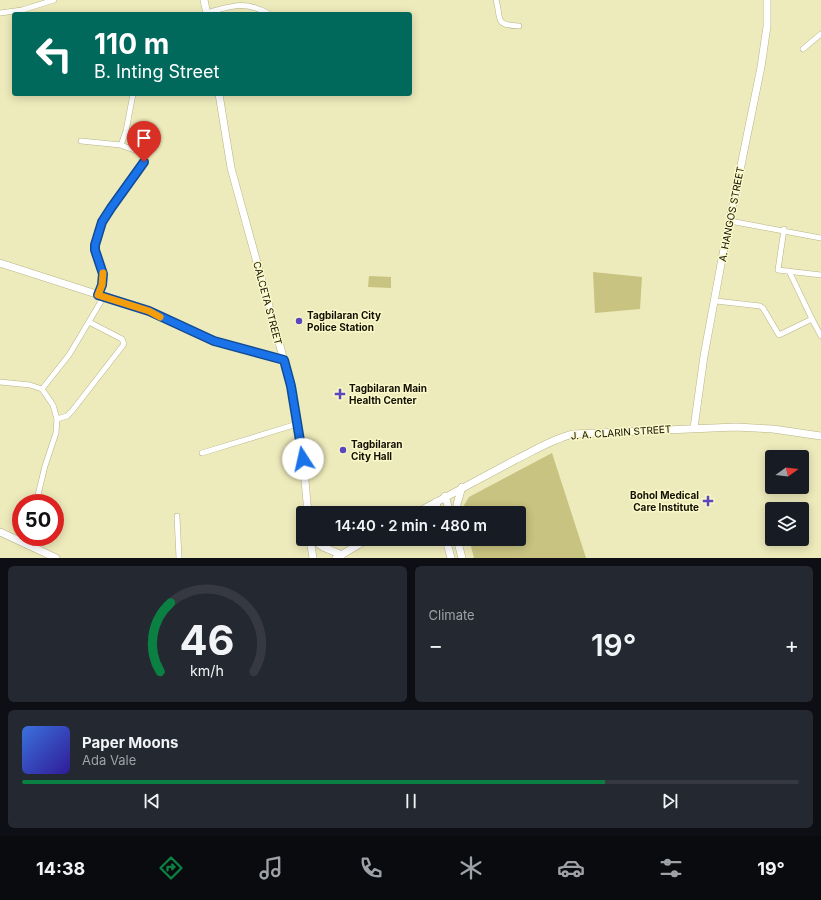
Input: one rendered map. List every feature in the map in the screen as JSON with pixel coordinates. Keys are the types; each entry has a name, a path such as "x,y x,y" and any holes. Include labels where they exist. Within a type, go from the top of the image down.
{"main road":[{"path":"204,0 206,12"},
{"name":"A. HANGOS STREET","path":"694,428 704,356 716,301 768,20 767,0"},
{"name":"CALCETA STREET","path":"219,96 231,168 284,360 303,459 307,506"},
{"path":"0,264 149,311 214,341 284,360"},
{"name":"J. A. CLARIN STREET","path":"429,506 462,487 567,435 616,431 736,427 758,428 821,436"},
{"path":"457,506 462,487"},
{"path":"445,496 448,506"},
{"path":"436,502 437,506"},
{"path":"0,532 12,536"},
{"path":"36,546 56,558"},
{"path":"312,546 313,558"},
{"path":"321,546 339,556 356,546"},
{"path":"448,546 451,558"},
{"path":"459,546 462,558"}],"street":[{"path":"1,11 22,10 54,0"},
{"path":"496,0 500,22 503,25 519,26"},
{"path":"210,12 238,4 246,4 264,12"},
{"path":"803,49 821,34"},
{"path":"121,145 126,131 133,96"},
{"path":"42,389 69,355 89,322 100,296 102,285 103,274 95,250 95,245 102,222 146,159 145,156 137,150 121,145 81,141"},
{"path":"730,221 784,229 821,238"},
{"path":"784,229 778,270 821,275"},
{"path":"789,271 821,336"},
{"path":"716,301 760,306 763,308 779,335 812,319"},
{"path":"57,418 67,416 72,411 85,392 124,344 122,339 89,322"},
{"path":"0,382 30,385 42,389 53,405 57,418 56,433 45,466 38,494"},
{"path":"202,453 297,424"},
{"path":"177,516 179,558"}],"shaded area":[{"path":"593,272 642,277 640,309 595,313"},
{"path":"369,276 391,277 391,288 368,287"},
{"path":"552,453 586,558 474,558 471,546 526,546 526,506 464,506 469,497"}],"slow traffic":[{"path":"103,273 102,285 98,295 103,298 149,311 160,317"}],"place":[{"name":"Tagbilaran City Police Station","path":"299,321"},
{"name":"Tagbilaran Main Health Center","path":"340,394"},
{"name":"Tagbilaran City Hall","path":"343,450"},
{"name":"Bohol Medical Care Institute","path":"708,501"}],"route":[{"path":"144,162 102,222 101,230 95,245 96,255 103,274 102,285 98,295 103,298 149,311 214,341 284,360 291,386 303,459"}]}
